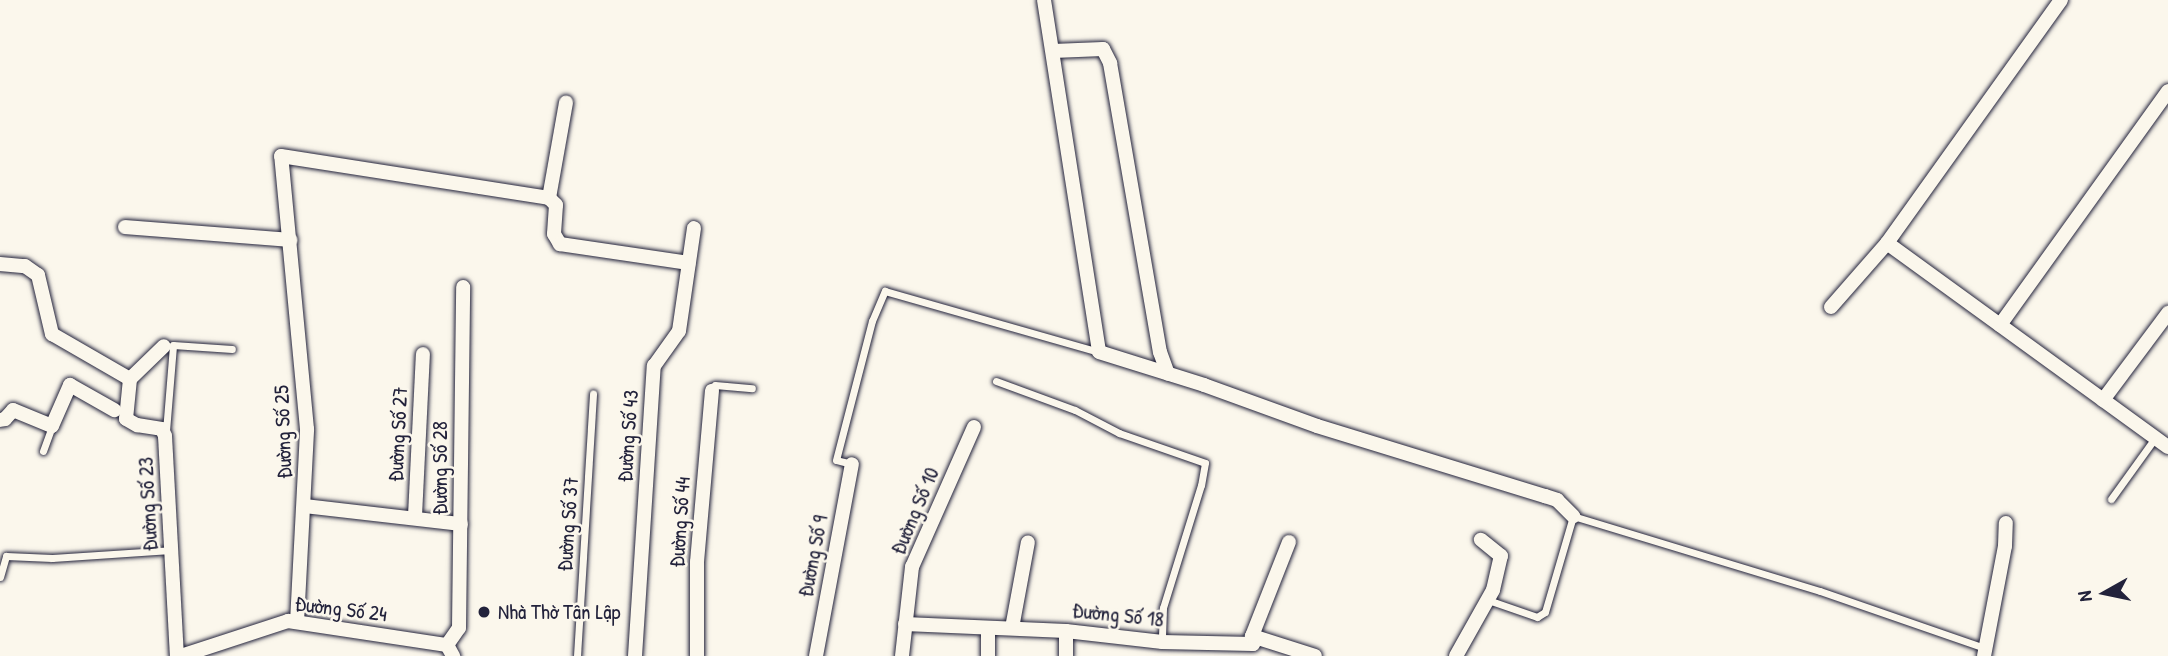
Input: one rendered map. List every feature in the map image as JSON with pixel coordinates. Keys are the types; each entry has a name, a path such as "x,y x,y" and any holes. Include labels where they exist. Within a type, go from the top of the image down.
{"street":[{"path":"1044,0 1099,352 1317,426 1557,500 1573,516"},
{"path":"1831,307 1887,243 2060,0"},
{"path":"1053,51 1103,49 1110,63 1160,352 1168,374"},
{"path":"2000,325 2168,91"},
{"path":"566,103 549,198 556,205 554,234 560,244 689,263"},
{"name":"Đường Số 25","path":"297,622 307,429 281,156 549,198"},
{"path":"125,227 290,240"},
{"name":"Đường Số 43","path":"635,656 654,366 679,331 694,228"},
{"path":"1887,243 2168,447"},
{"path":"0,264 25,267 38,275 52,334 130,379 164,346"},
{"name":"Đường Số 28","path":"450,651 459,628 463,287"},
{"path":"2103,400 2168,313"},
{"name":"Đường Số 27","path":"415,516 423,354"},
{"name":"Đường Số 23","path":"130,379 126,419 137,425 162,429 165,436 179,656"},
{"path":"0,420 13,410 52,426 70,385 114,410"},
{"name":"Đường Số 44","path":"697,656 697,562 712,391"},
{"name":"Đường Số 10","path":"902,656 912,567 974,427"},
{"name":"Đường Số 9","path":"816,656 852,464"},
{"path":"305,506 415,516 461,524"},
{"path":"1985,652 2005,546 2006,523"},
{"path":"1456,656 1493,590 1502,556 1480,540"},
{"path":"1012,628 1028,542"},
{"path":"1253,645 1289,542"},
{"name":"Đường Số 24","path":"179,656 288,621 450,651"},
{"name":"Đường Số 18","path":"905,624 1066,631 1162,649 1253,645 1315,656"},
{"path":"988,628 988,656"},
{"path":"1066,631 1066,656"}],"lane":[{"path":"852,464 836,460 864,349 885,291 1099,352"},
{"path":"165,436 173,345 232,349"},
{"path":"996,381 1074,410 1119,433 1205,463 1201,485 1163,608 1162,649"},
{"path":"712,391 715,385 752,388"},
{"name":"Đường Số 37","path":"577,656 593,393"},
{"path":"43,452 52,426"},
{"path":"2111,499 2156,438"},
{"path":"1488,600 1537,617 1545,612 1573,516 1820,591 1985,652"},
{"path":"0,577 6,556 52,558 172,550"}],"place":[{"name":"Nhà Thờ Tân Lập","path":"484,612"}]}
